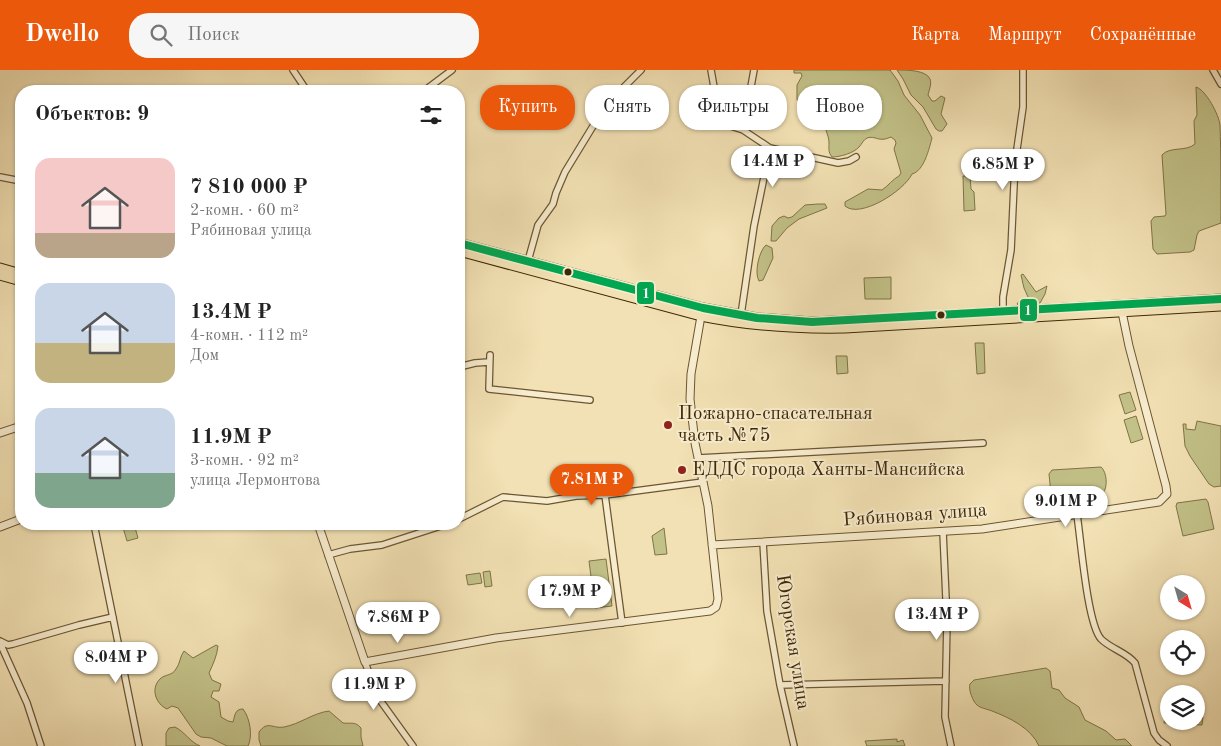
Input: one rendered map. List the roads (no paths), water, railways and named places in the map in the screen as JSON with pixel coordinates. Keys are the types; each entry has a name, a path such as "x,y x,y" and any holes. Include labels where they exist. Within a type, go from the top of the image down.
{"main road":[{"path":"465,245 527,265 702,312 792,328 1154,307 1221,299"},
{"path":"465,252 527,265"},
{"path":"0,268 15,272"},
{"path":"0,275 15,279"},
{"path":"1175,305 1221,306"}],"street":[{"path":"293,70 303,85"},
{"path":"432,85 452,70"},
{"path":"527,265 538,225 553,204 569,164 601,113 641,70"},
{"path":"711,70 714,85"},
{"path":"751,85 754,70"},
{"path":"1004,315 1004,297 1011,250 1013,180 1023,107 1023,70"},
{"path":"1213,70 1221,84"},
{"path":"743,130 770,148 838,163 850,161 856,157"},
{"path":"740,319 752,236 770,148"},
{"path":"0,177 15,180"},
{"name":"Рябиновая улица","path":"712,545 943,532 1018,524 1156,504 1166,494 1165,479 1125,330 1122,308"},
{"path":"365,662 496,638 707,613 716,607 718,598 712,545 690,405 690,386 702,312"},
{"path":"465,366 489,359 489,389 590,400"},
{"path":"0,433 15,428"},
{"path":"698,458 983,443"},
{"path":"465,517 503,497 541,501 576,496 606,495 703,482"},
{"path":"606,495 622,623"},
{"path":"1077,515 1086,583 1096,630 1106,643 1129,656 1136,663 1154,733 1167,746"},
{"path":"0,527 15,521"},
{"path":"95,530 139,746"},
{"path":"320,530 377,696 413,746"},
{"path":"328,555 382,544 428,530"},
{"path":"943,532 946,593 946,717 951,746"},
{"name":"Югорская улица","path":"763,542 767,611 780,685 794,746"},
{"path":"41,746 27,703 1,643 13,644 113,617"},
{"path":"780,685 946,681"}],"place":[{"name":"Пожарно-спасательная часть №75","path":"668,425"},
{"name":"ЕДДС города Ханты-Мансийска","path":"682,470"}]}
